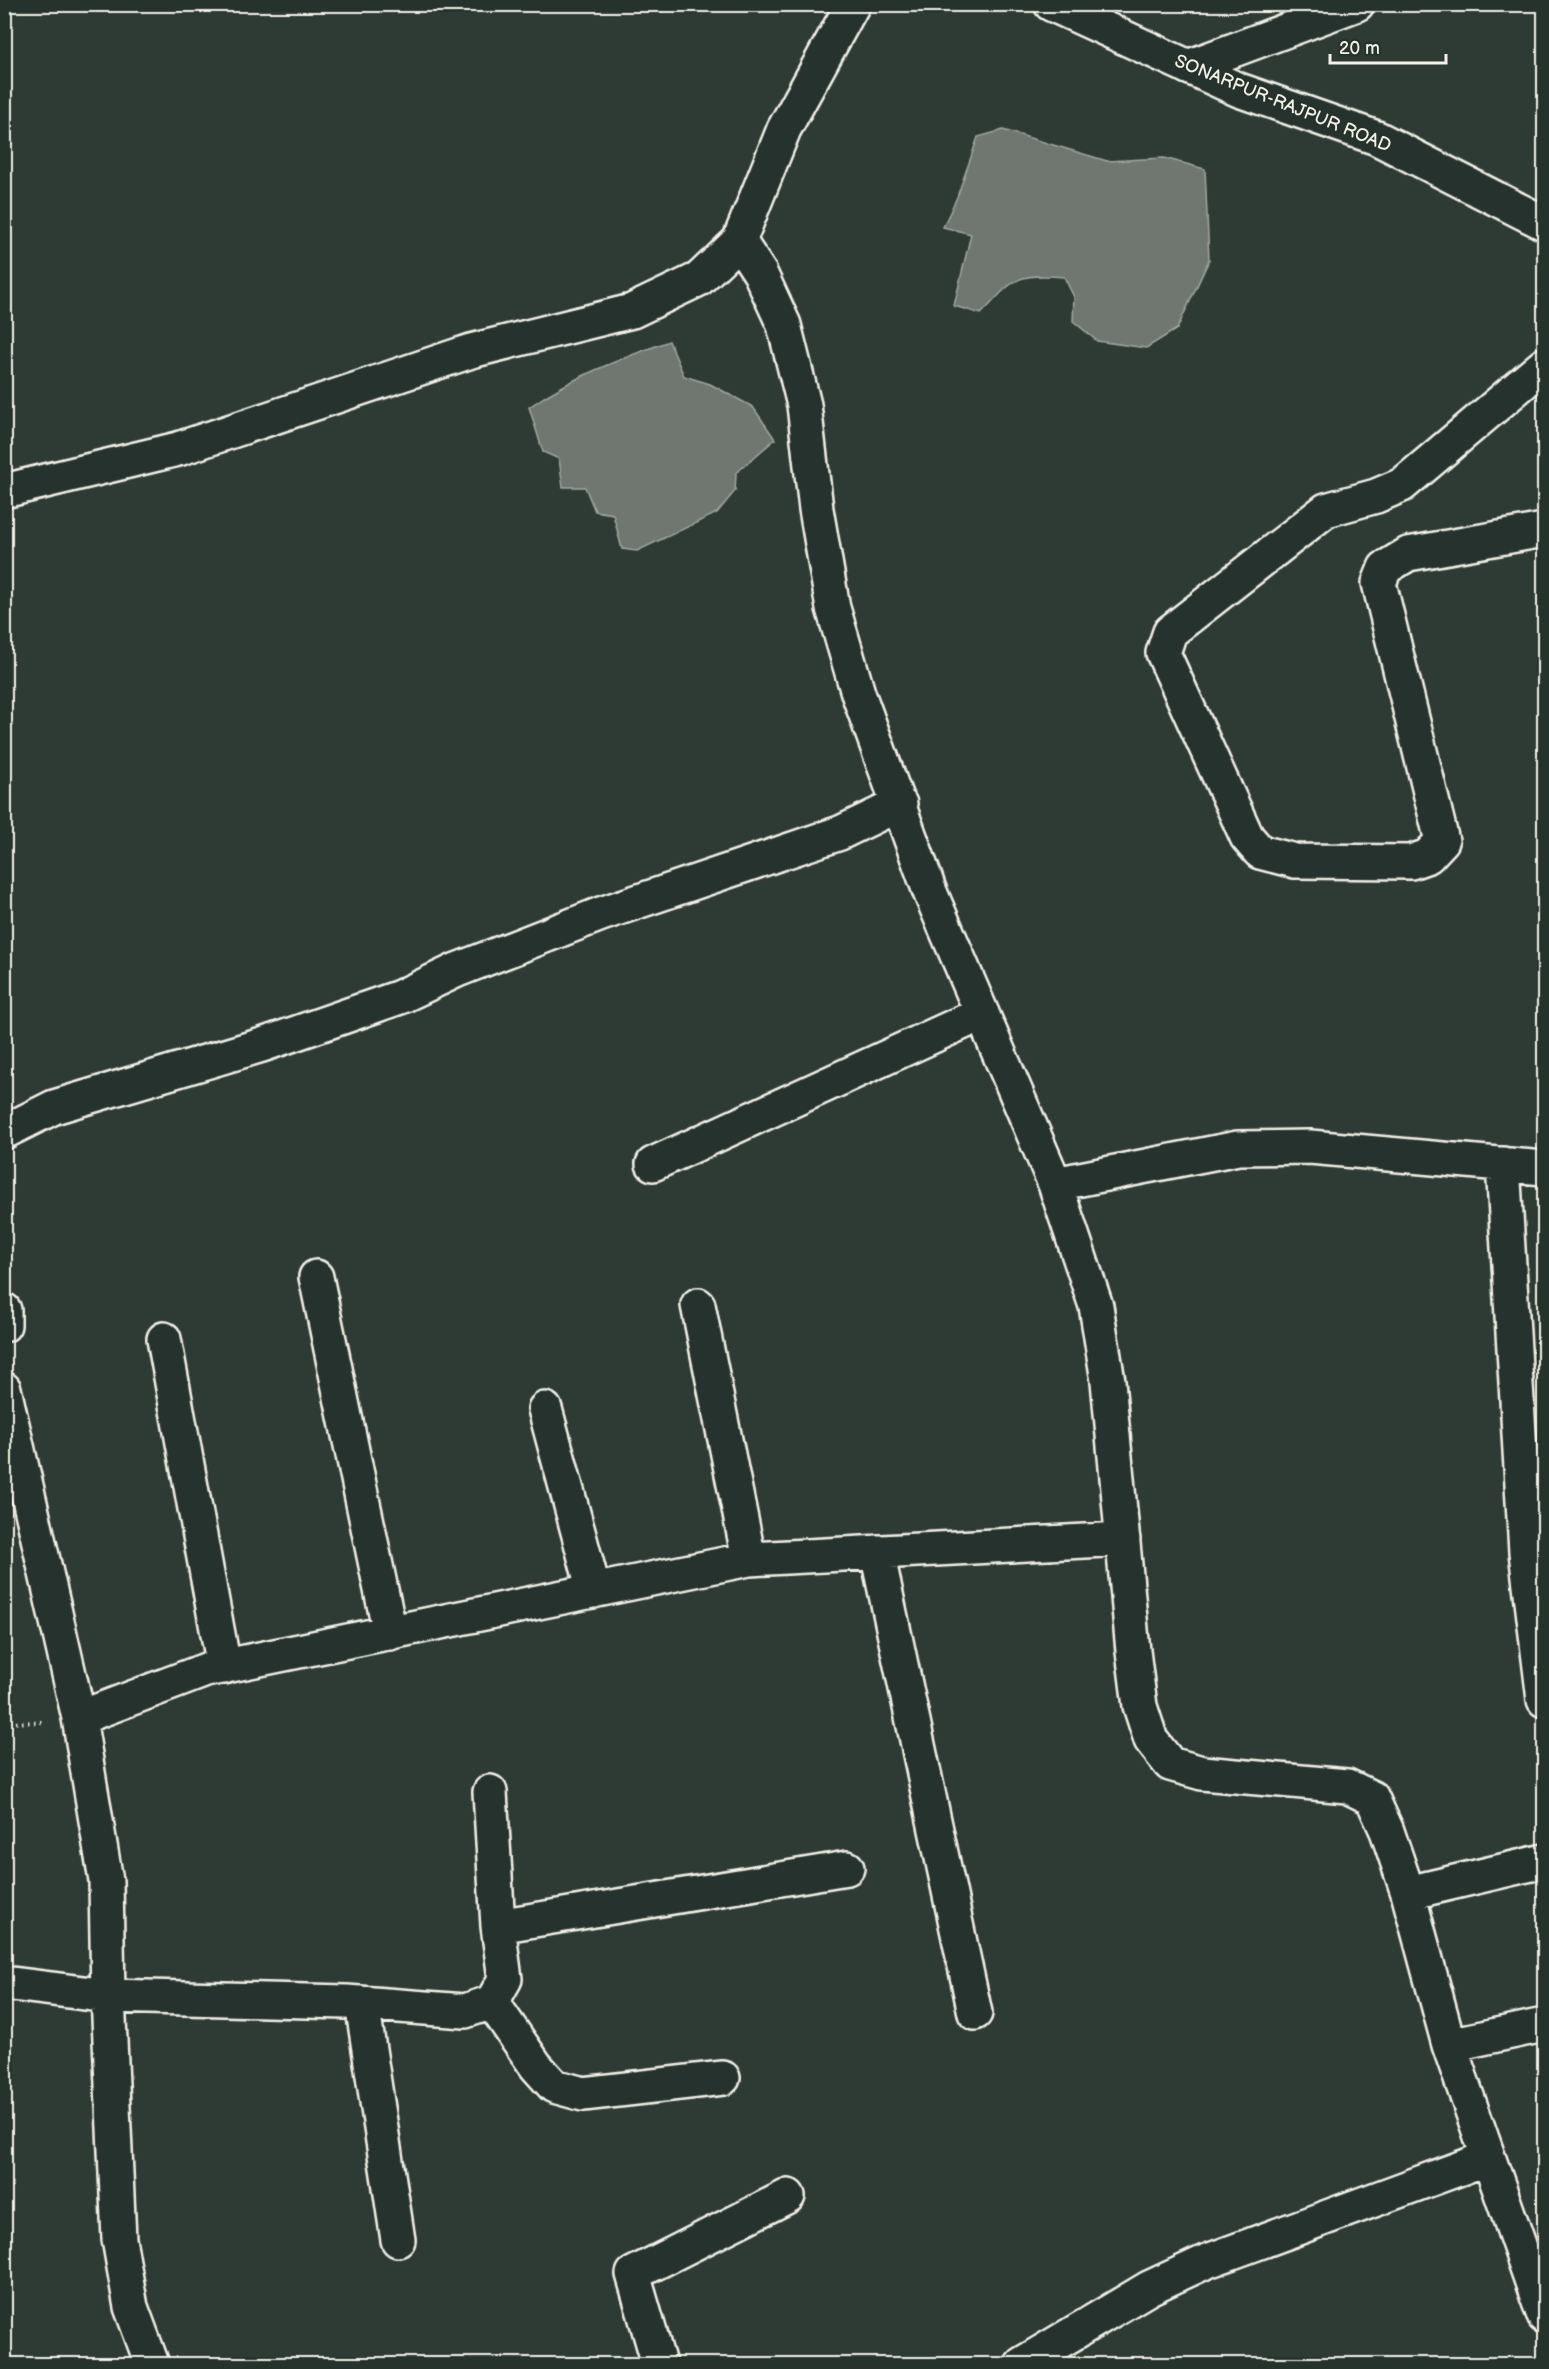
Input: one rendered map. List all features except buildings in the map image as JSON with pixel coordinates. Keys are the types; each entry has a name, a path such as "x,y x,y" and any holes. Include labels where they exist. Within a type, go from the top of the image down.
{"street":[{"path":"4,491 178,449 471,351 632,311 699,279 740,241 784,129 853,4"},
{"name":"SONARPUR-RAJPUR ROAD","path":"1051,4 1239,90 1377,138 1545,224"},
{"path":"1188,67 1358,4"},
{"path":"740,241 760,273 784,326 804,405 816,509 833,608 858,693 930,892 1054,1184 1096,1306 1108,1381 1140,1706 1151,1740 1170,1764 1202,1773 1347,1786 1372,1798 1387,1831 1408,1893 1449,2044 1545,2316"},
{"path":"1545,365 1402,485 1376,496 1326,510 1170,632 1163,653 1247,837 1260,852 1295,861 1411,862 1428,856 1442,841 1379,583 1385,568 1408,554 1545,530"},
{"path":"4,1132 54,1107 262,1045 400,997 457,970 631,904 840,833 900,804"},
{"path":"653,1164 981,1014"},
{"path":"1054,1184 1238,1148 1310,1148 1545,1168"},
{"path":"1503,1164 1526,1552 1545,1700"},
{"path":"316,1277 390,1633"},
{"path":"698,1305 749,1559"},
{"path":"4,1310 4,1325"},
{"path":"164,1339 224,1667"},
{"path":"4,1389 79,1718 106,1881 108,1996 119,2239 131,2307 152,2364"},
{"path":"545,1409 594,1591"},
{"path":"79,1718 206,1670 749,1559 1123,1539"},
{"path":"877,1552 975,2013"},
{"path":"4,1983 108,1996 362,2003 465,2011 492,2002 505,1979 498,1926 489,1792"},
{"path":"1408,1893 1545,1861"},
{"path":"498,1926 847,1868"},
{"path":"492,2002 536,2066 554,2086 583,2094 723,2078"},
{"path":"362,2003 398,2240"},
{"path":"1449,2044 1545,2025"},
{"path":"1022,2364 1149,2288 1205,2262 1488,2158"},
{"path":"659,2364 633,2274 788,2196"}],"shaded area":[{"path":"1003,130 1107,161 1164,158 1205,169 1209,260 1177,329 1146,348 1097,341 1073,321 1074,297 1064,277 1034,276 1016,281 981,314 954,306 971,234 943,227 957,197 978,137"},
{"path":"669,341 684,376 710,384 753,407 775,439 736,473 735,491 717,513 637,551 622,549 613,514 595,511 585,487 563,487 559,459 543,452 529,407 563,386 614,362"}]}
